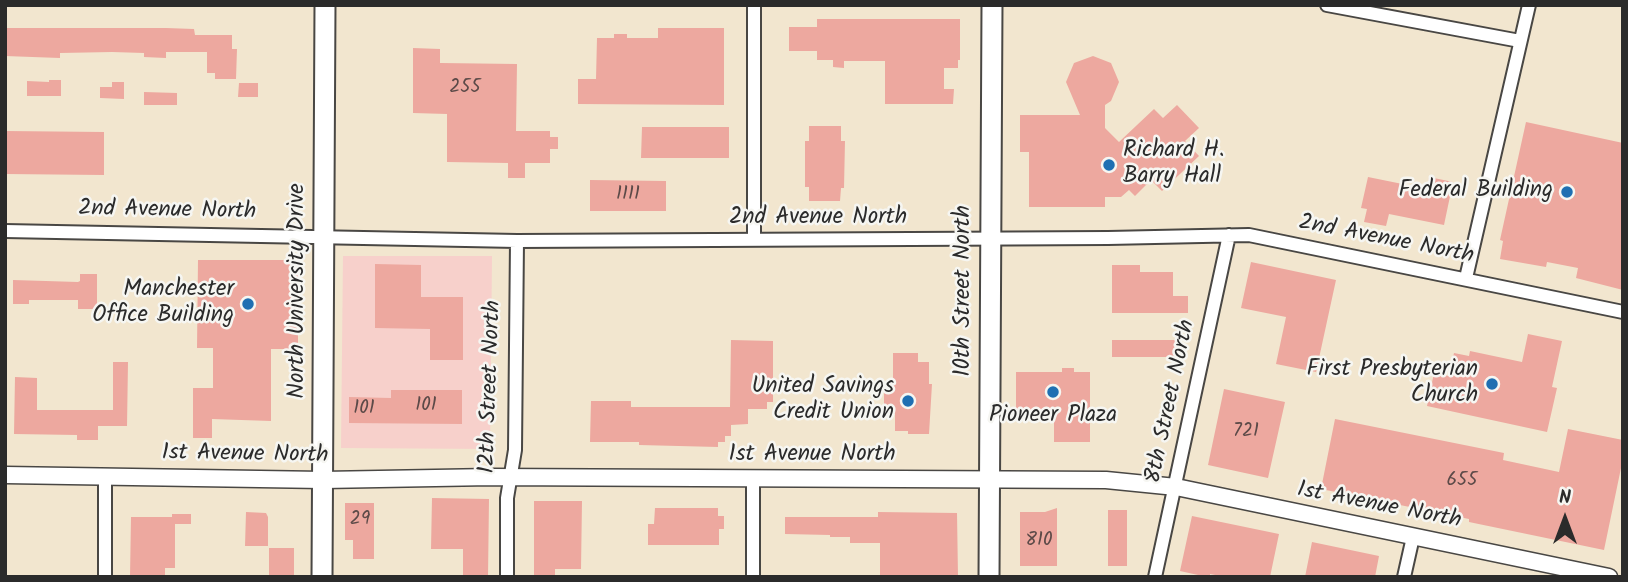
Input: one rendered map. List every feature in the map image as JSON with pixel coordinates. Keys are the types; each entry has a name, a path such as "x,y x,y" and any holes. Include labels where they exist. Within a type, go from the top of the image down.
{"main road":[{"name":"North University Drive","path":"322,577 325,5"},
{"name":"10th Street North","path":"989,577 992,5"}],"street":[{"path":"754,5 754,240"},
{"path":"1328,5 1520,41"},
{"path":"1466,278 1529,5"},
{"name":"2nd Avenue North","path":"5,230 517,241 1249,235 1623,312"},
{"name":"8th Street North","path":"1154,577 1176,487 1229,235"},
{"name":"12th Street North","path":"507,577 507,498 514,450 517,241"},
{"name":"1st Avenue North","path":"5,475 323,480 1106,480 1176,487 1609,577"},
{"path":"104,475 105,577"},
{"path":"753,478 753,577"},
{"path":"1404,577 1413,537"}],"shaded area":[{"path":"343,256 492,256 490,449 341,448"}],"building":[{"path":"817,19 960,19 958,68 944,68 944,89 954,89 953,104 885,104 885,61 844,61 844,68 833,67 833,60 817,60 817,51 789,51 789,27 817,27"},
{"path":"5,28 166,28 194,29 195,35 232,35 232,49 237,49 236,79 215,79 215,73 207,73 207,52 166,52 166,58 144,57 144,53 112,52 60,53 60,58 5,56"},
{"path":"658,28 724,28 724,105 578,104 578,79 596,79 597,38 614,38 614,34 627,34 627,38 658,38"},
{"path":"413,48 440,49 440,63 517,64 516,131 550,131 550,137 558,137 558,149 550,149 550,163 525,163 525,178 508,178 508,163 447,162 447,114 413,113"},
{"name":"Richard H. Barry Hall","path":"1093,56 1111,63 1119,82 1111,101 1105,105 1105,128 1119,142 1154,109 1163,118 1177,105 1199,128 1185,141 1199,156 1162,191 1151,180 1135,196 1129,190 1121,197 1105,197 1105,207 1029,207 1029,152 1020,152 1020,115 1080,115 1066,82 1074,63"},
{"path":"61,80 61,96 27,96 27,81"},
{"path":"112,82 124,82 124,99 100,98 100,87 112,87"},
{"path":"239,83 258,83 258,97 238,97"},
{"path":"144,92 177,93 177,105 144,105"},
{"name":"Federal Building","path":"1526,122 1623,143 1623,290 1576,278 1578,268 1547,262 1546,267 1500,259 1503,241 1500,240"},
{"path":"809,126 841,126 841,141 845,141 844,188 841,188 840,201 809,201 809,187 805,187 805,141 809,141"},
{"path":"642,127 729,127 729,158 641,158"},
{"path":"5,131 104,132 104,175 5,174"},
{"path":"1368,177 1427,189 1429,177 1453,182 1444,225 1389,214 1386,226 1364,222 1367,209 1361,208"},
{"path":"590,180 666,181 666,211 590,211"},
{"name":"Manchester Office Building","path":"198,260 298,260 298,349 271,349 271,421 212,419 212,438 193,438 193,388 213,388 213,348 197,348"},
{"path":"1251,262 1336,280 1316,372 1276,364 1286,317 1241,308"},
{"path":"375,264 421,265 421,297 463,297 463,360 430,360 430,329 375,328"},
{"path":"1112,265 1140,265 1140,272 1173,272 1173,296 1188,296 1188,313 1112,313"},
{"path":"80,274 97,274 97,309 78,309 78,300 29,300 29,304 13,304 13,280 78,282"},
{"name":"First Presbyterian Church","path":"1528,334 1562,341 1552,387 1557,388 1547,432 1427,406 1434,373 1449,376 1454,353 1469,356 1470,351 1522,362"},
{"path":"731,340 773,341 773,402 767,402 767,409 748,409 748,424 731,425 731,436 725,436 725,442 718,442 718,447 590,442 591,401 631,401 631,407 730,407"},
{"path":"1112,340 1178,340 1178,357 1112,357"},
{"name":"United Savings Credit Union","path":"893,353 918,353 918,362 929,362 929,384 932,384 929,434 895,431 895,414 884,414 884,389 893,389"},
{"path":"113,362 128,362 127,426 98,426 98,440 77,440 77,435 14,434 15,377 37,378 37,410 113,410"},
{"name":"Pioneer Plaza","path":"1062,368 1074,368 1074,372 1090,372 1090,442 1054,442 1054,411 1016,411 1016,372 1062,372"},
{"path":"1224,389 1285,402 1268,478 1208,465"},
{"path":"391,390 462,390 462,424 349,423 349,397 391,398"},
{"path":"1335,419 1504,453 1503,460 1559,472 1568,429 1623,440 1623,468 1604,550 1321,489"},
{"path":"432,498 489,499 488,577 463,577 463,549 431,549"},
{"path":"534,501 582,501 581,569 555,569 555,577 534,577"},
{"path":"345,503 374,503 374,559 353,559 353,540 345,540"},
{"path":"655,508 718,508 718,516 724,516 724,529 719,529 719,545 648,545 648,524 654,524"},
{"path":"1057,508 1057,566 1020,566 1020,512 1045,512"},
{"path":"1108,510 1127,510 1127,566 1108,566"},
{"path":"246,512 266,513 268,546 245,546"},
{"path":"878,512 957,513 958,577 880,577 880,543 850,543 850,537 830,535 785,534 785,517 878,517"},
{"path":"172,514 191,514 191,524 175,524 175,568 165,568 165,577 130,577 131,517 172,517"},
{"path":"1192,516 1279,534 1270,577 1226,577 1210,574 1210,577 1207,577 1180,571"},
{"path":"1312,542 1379,556 1375,577 1305,577"},
{"path":"269,548 294,548 294,577 269,577"}],"place":[{"name":"Richard H. Barry Hall","path":"1109,165"},
{"name":"Federal Building","path":"1567,192"},
{"name":"Manchester Office Building","path":"248,304"},
{"name":"First Presbyterian Church","path":"1492,384"},
{"name":"Pioneer Plaza","path":"1053,392"},
{"name":"United Savings Credit Union","path":"908,401"}]}
